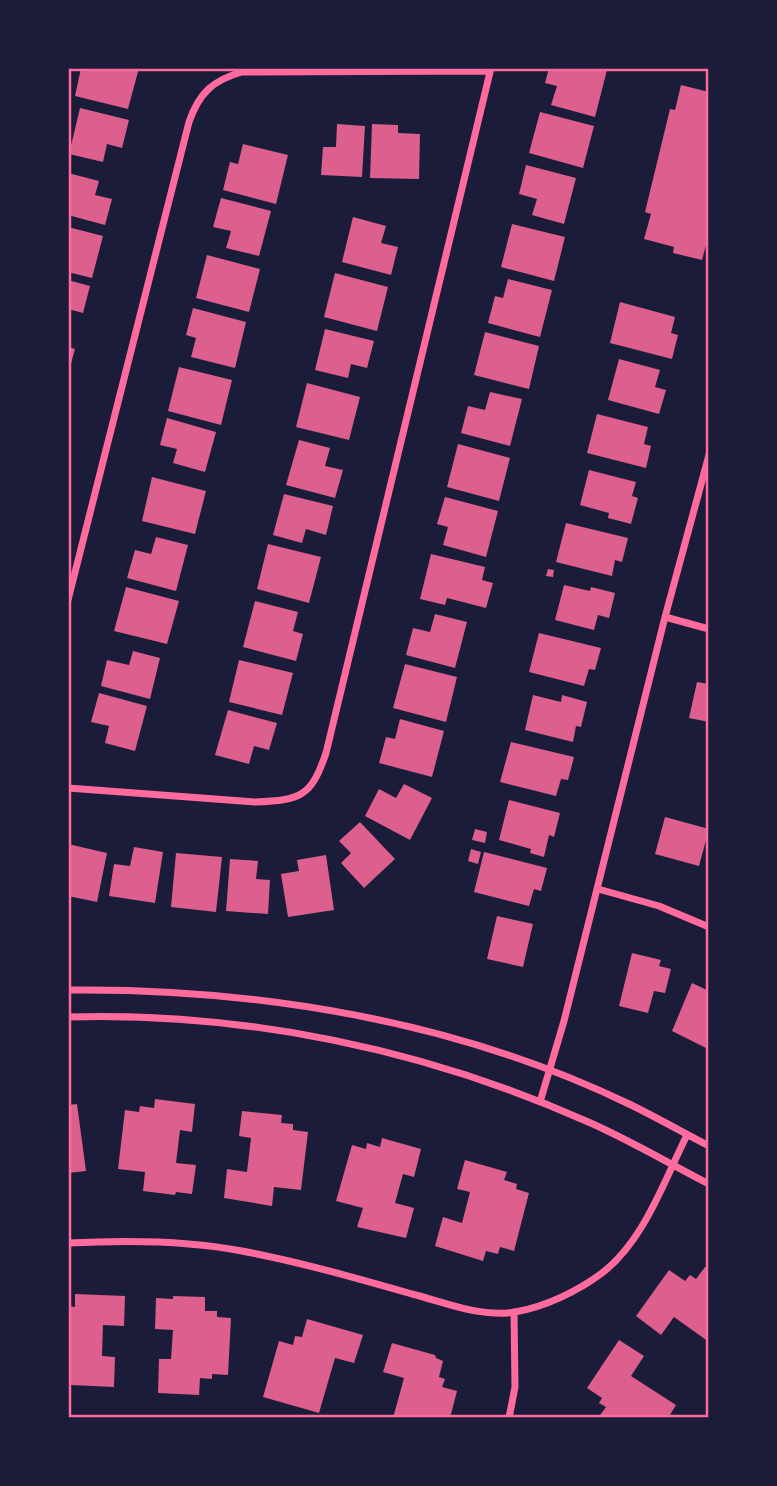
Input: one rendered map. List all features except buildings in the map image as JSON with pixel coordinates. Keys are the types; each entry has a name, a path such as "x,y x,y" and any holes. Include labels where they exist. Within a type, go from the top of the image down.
{"street":[{"path":"68,600 189,122 202,97 220,78 242,72 491,70 326,753 317,779 302,794 282,801 68,788"},
{"path":"540,1102 598,889 665,617 709,454"},
{"path":"665,617 709,629"},
{"path":"598,889 659,906 709,927"},
{"path":"68,989 234,996 316,1008 461,1041 505,1054 630,1104 709,1146"},
{"path":"68,1017 246,1026 308,1035 412,1058 478,1078 540,1102 620,1137 709,1185"},
{"path":"68,1243 107,1241 240,1250 478,1311 514,1312 569,1293 603,1272 632,1241 687,1135"},
{"path":"509,1418 515,1387 514,1312"}]}
